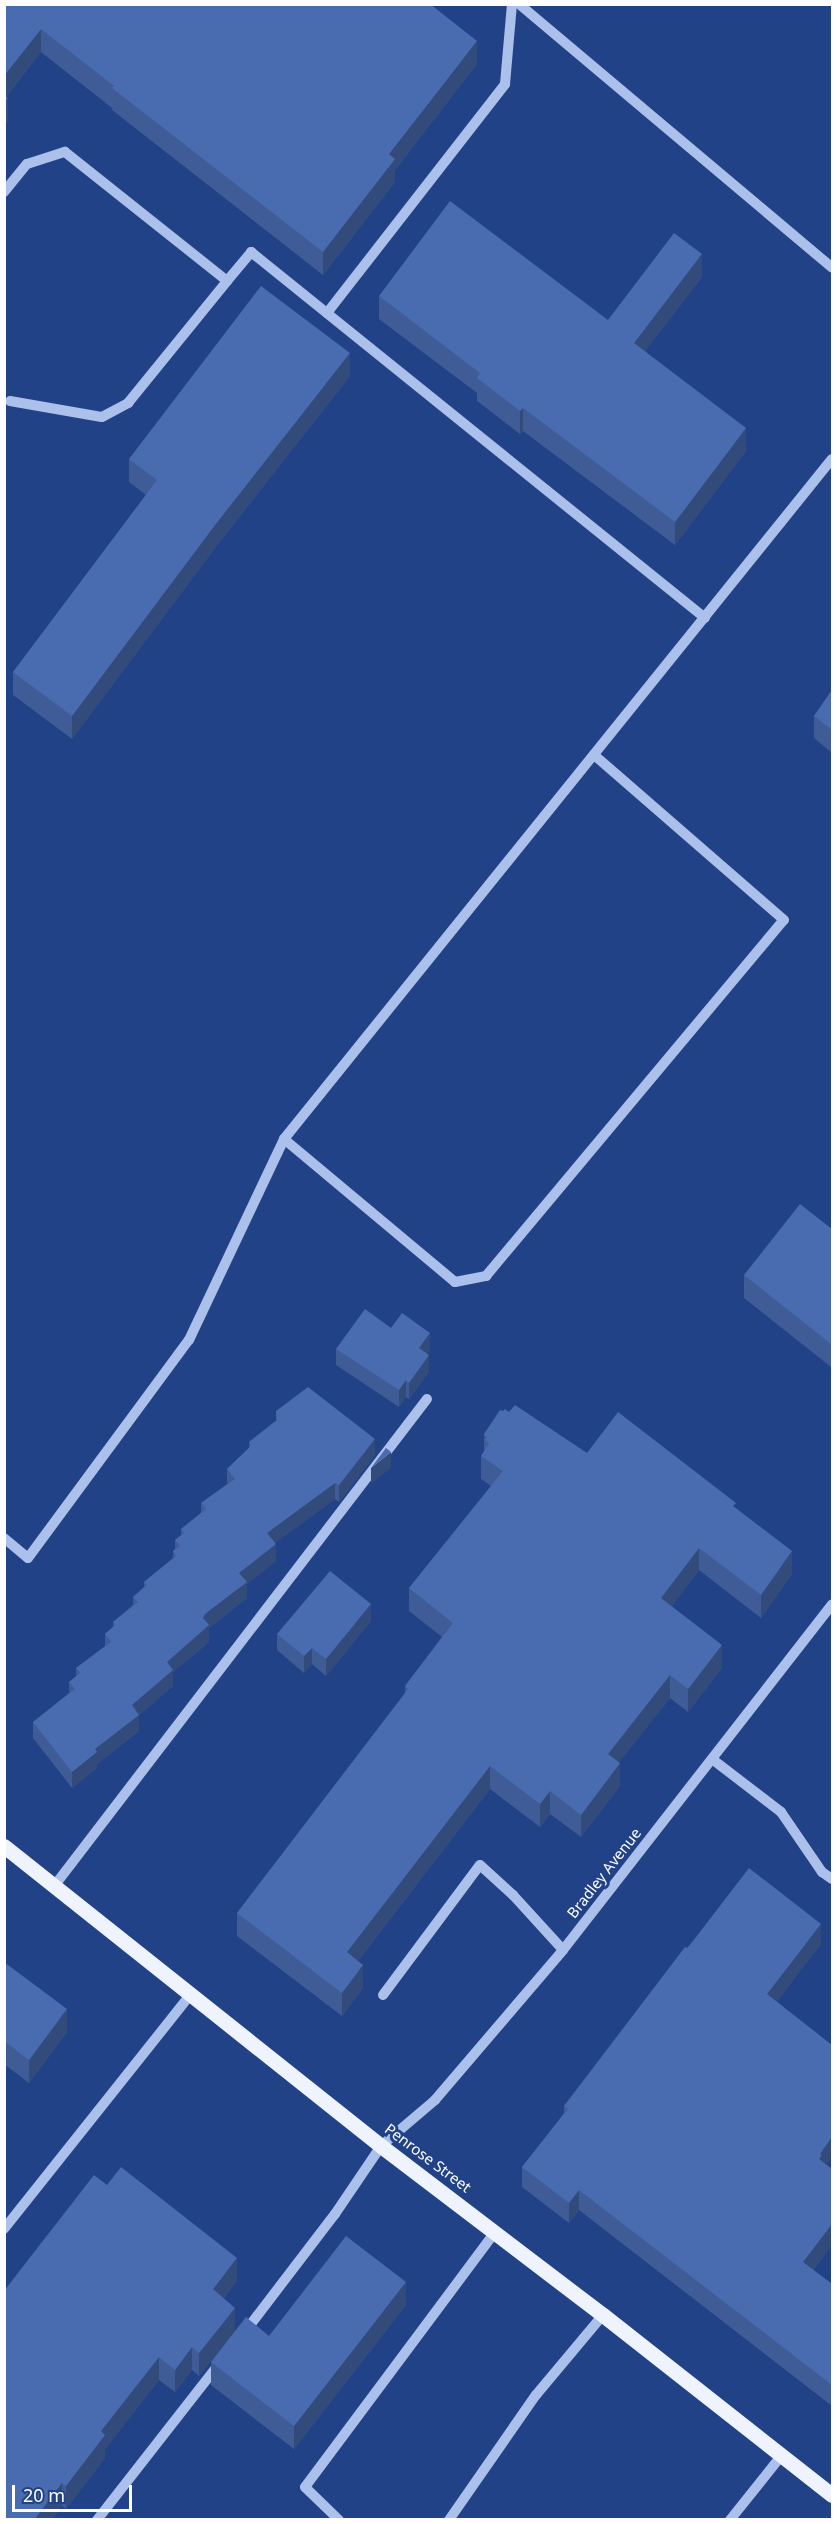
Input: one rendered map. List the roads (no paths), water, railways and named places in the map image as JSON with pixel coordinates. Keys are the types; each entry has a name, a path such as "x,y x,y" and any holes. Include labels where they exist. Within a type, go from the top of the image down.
{"main road":[{"name":"Penrose Street","path":"4,1846 381,2146 603,2315 832,2495"}],"street":[{"path":"327,313 505,84 512,4"},
{"path":"519,4 832,268"},
{"path":"4,192 27,164 65,152 227,281"},
{"path":"6,403 102,417 128,403 251,252 705,618"},
{"path":"4,1538 28,1558 189,1340 284,1139 832,459"},
{"path":"284,1139 455,1282 486,1276 784,920 594,755"},
{"path":"55,1885 427,1399"},
{"name":"Bradley Avenue","path":"97,2520 335,2214 381,2146 435,2100 563,1950 832,1604"},
{"path":"711,1759 781,1812 822,1872 832,1879"},
{"path":"383,1995 480,1865 513,1895 563,1950"},
{"path":"4,2229 191,1994"},
{"path":"339,2520 305,2487 495,2232"},
{"path":"449,2520 536,2395 603,2315"},
{"path":"730,2520 781,2456"}]}
